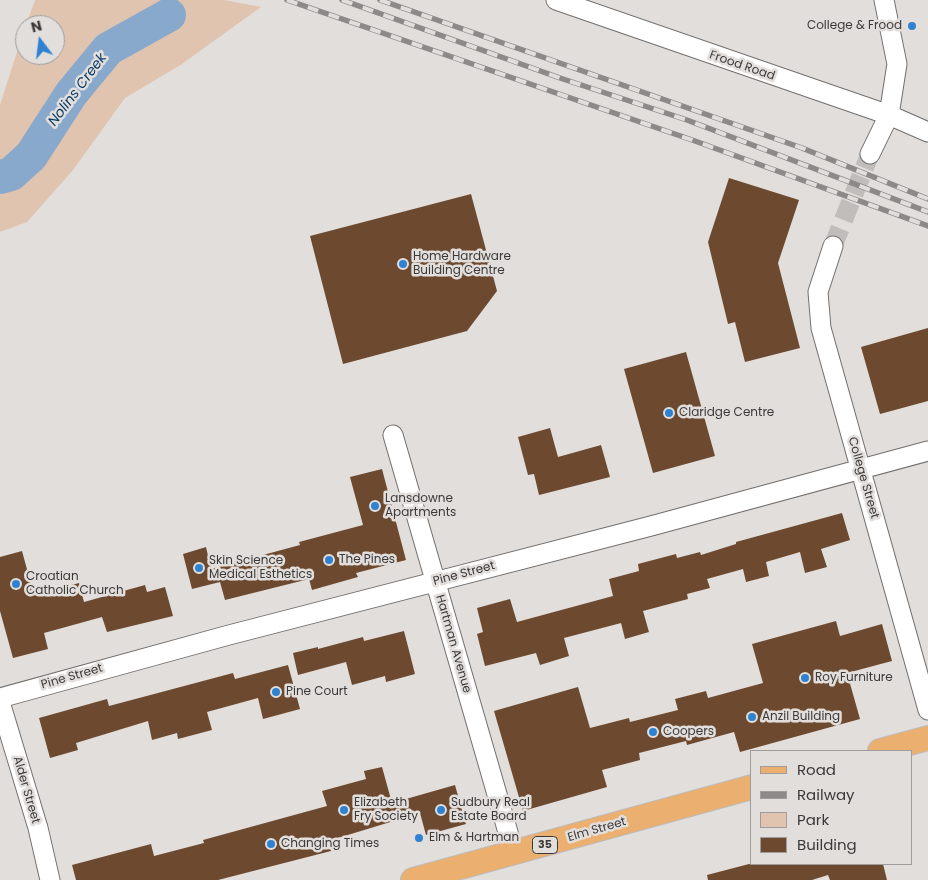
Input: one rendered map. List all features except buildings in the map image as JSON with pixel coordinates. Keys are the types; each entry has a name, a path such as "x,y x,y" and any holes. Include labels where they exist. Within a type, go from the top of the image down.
{"main road":[{"path":"884,750 928,738"},
{"name":"Elm Street","path":"412,880 750,788"}],"street":[{"name":"Frood Road","path":"556,0 889,115 928,132"},
{"path":"870,154 889,115 897,64 884,0"},
{"name":"College Street","path":"833,246 818,292 821,328 928,710"},
{"name":"Hartman Avenue","path":"394,435 434,582 514,853"},
{"name":"Pine Street","path":"0,698 229,634 434,582 928,451"},
{"name":"Alder Street","path":"0,702 38,828 50,880"}],"green space":[{"path":"35,0 224,0 261,7 182,64 125,98 73,170 27,222 0,232 0,105 15,58 15,65 65,65 65,15 30,15"}],"waterway":[{"name":"Nolins Creek","path":"0,177 11,174 31,156 71,94 108,49 169,15"}],"tunnel":[{"path":"833,246 870,154"}],"railway":[{"path":"287,0 695,141 928,226"},
{"path":"342,0 560,78 687,120 928,212"},
{"path":"380,0 802,148 928,199"}],"place":[{"name":"College & Frood","path":"912,26"},
{"name":"Home Hardware Building Centre","path":"403,264"},
{"name":"Claridge Centre","path":"669,413"},
{"name":"Lansdowne Apartments","path":"375,506"},
{"name":"The Pines","path":"329,560"},
{"name":"Skin Science Medical Esthetics","path":"199,568"},
{"name":"Croatian Catholic Church","path":"16,584"},
{"name":"Roy Furniture","path":"805,678"},
{"name":"Pine Court","path":"276,692"},
{"name":"Anzil Building","path":"752,717"},
{"name":"Coopers","path":"653,732"},
{"name":"Elizabeth Fry Society","path":"344,810"},
{"name":"Sudbury Real Estate Board","path":"441,810"},
{"name":"Elm & Hartman","path":"419,838"},
{"name":"Changing Times","path":"271,844"}]}
